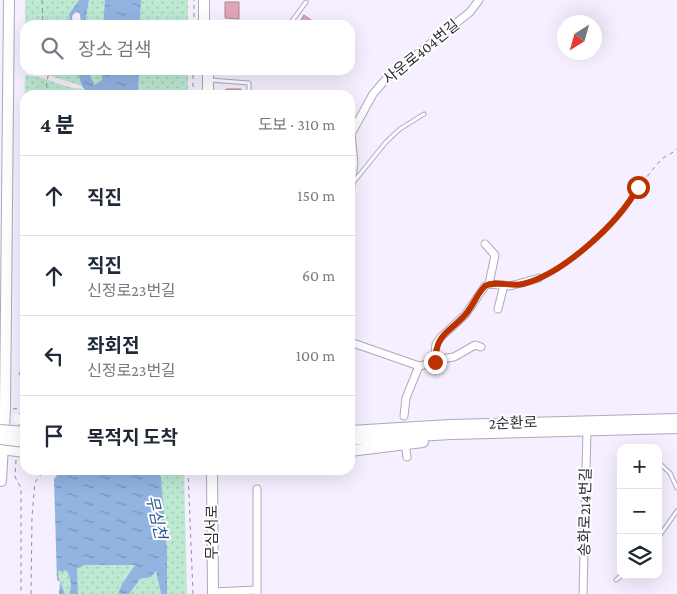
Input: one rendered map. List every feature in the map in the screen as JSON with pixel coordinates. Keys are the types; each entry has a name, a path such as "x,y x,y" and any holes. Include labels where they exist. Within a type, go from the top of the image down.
{"street":[{"path":"1,481 6,333 4,66 9,0"},
{"path":"204,0 204,20"},
{"name":"사운로404번길","path":"355,127 379,85 470,12 479,0"},
{"path":"208,75 208,90"},
{"path":"486,244 495,255 489,284"},
{"path":"435,360 436,344 465,315 481,290 489,284 522,284 539,278"},
{"path":"498,309 504,285"},
{"path":"0,365 6,333"},
{"path":"355,344 418,366 434,363 435,360 454,357 475,345 480,347"},
{"path":"404,416 406,398 418,366"},
{"name":"2순환로","path":"355,431 470,424 677,419"},
{"path":"2,424 20,420"},
{"path":"355,425 450,421 470,424"},
{"path":"2,424 20,430"},
{"name":"2순환로","path":"355,440 451,434 677,428"},
{"name":"송화로214번길","path":"583,594 587,430"},
{"path":"355,450 422,442 451,434"},
{"path":"0,439 20,441"},
{"path":"2,449 20,452"},
{"name":"무심서로","path":"212,475 213,593"},
{"path":"213,593 257,592 257,489"}],"lane":[{"path":"293,20 306,2"},
{"path":"208,75 249,83 249,90"},
{"path":"355,179 386,142 400,129 424,114"},
{"path":"662,465 670,472 677,488"},
{"path":"661,534 677,511"}],"path":[{"path":"42,0 43,20"},
{"path":"194,0 194,20"},
{"path":"46,90 48,75"},
{"path":"193,75 193,90"},
{"path":"539,278 554,272 582,250 631,200 638,187 664,157 677,148"},
{"path":"20,456 15,477 21,488 21,594"},
{"path":"31,594 32,516 35,482 41,475"},
{"path":"188,475 193,594"}],"green space":[{"path":"25,0 79,0 69,14 70,20 25,20"},
{"path":"89,0 105,0 103,20 86,20"},
{"path":"141,0 188,0 188,20 140,20"},
{"path":"25,75 85,90 25,90"},
{"path":"48,75 79,75 82,86"},
{"path":"90,75 102,75 102,80 94,85"},
{"path":"139,75 188,75 188,90 138,90"},
{"path":"160,475 184,475 187,594 167,594 167,549"},
{"path":"85,565 135,565 122,584 118,594 78,594 77,569"},
{"path":"59,569 66,570 69,576 71,585 69,594 65,594 58,576"},
{"path":"156,571 161,594 129,594 140,579 151,577"}],"water":[{"path":"79,0 89,0 86,20 81,20 80,14 76,12 72,16 72,20 70,20 69,14"},
{"path":"105,0 141,0 140,20 103,20"},
{"path":"79,75 90,75 94,85 102,80 102,75 139,75 138,90 85,90"},
{"name":"무심천","path":"57,475 160,475 167,549 167,594 161,594 156,571 151,577 140,579 129,594 118,594 122,584 135,565 85,565 77,569 78,594 69,594 71,585 69,576 66,570 62,572 59,570 58,576 65,594 59,594 60,582 57,580 54,479"}],"building":[{"path":"225,2 239,2 239,19 225,18"},
{"path":"304,15 311,20 301,20"}],"route":[{"path":"435,362 436,344 465,315 485,286 489,284 510,286 522,284 554,272 566,264 598,235 631,200 638,187"}]}
